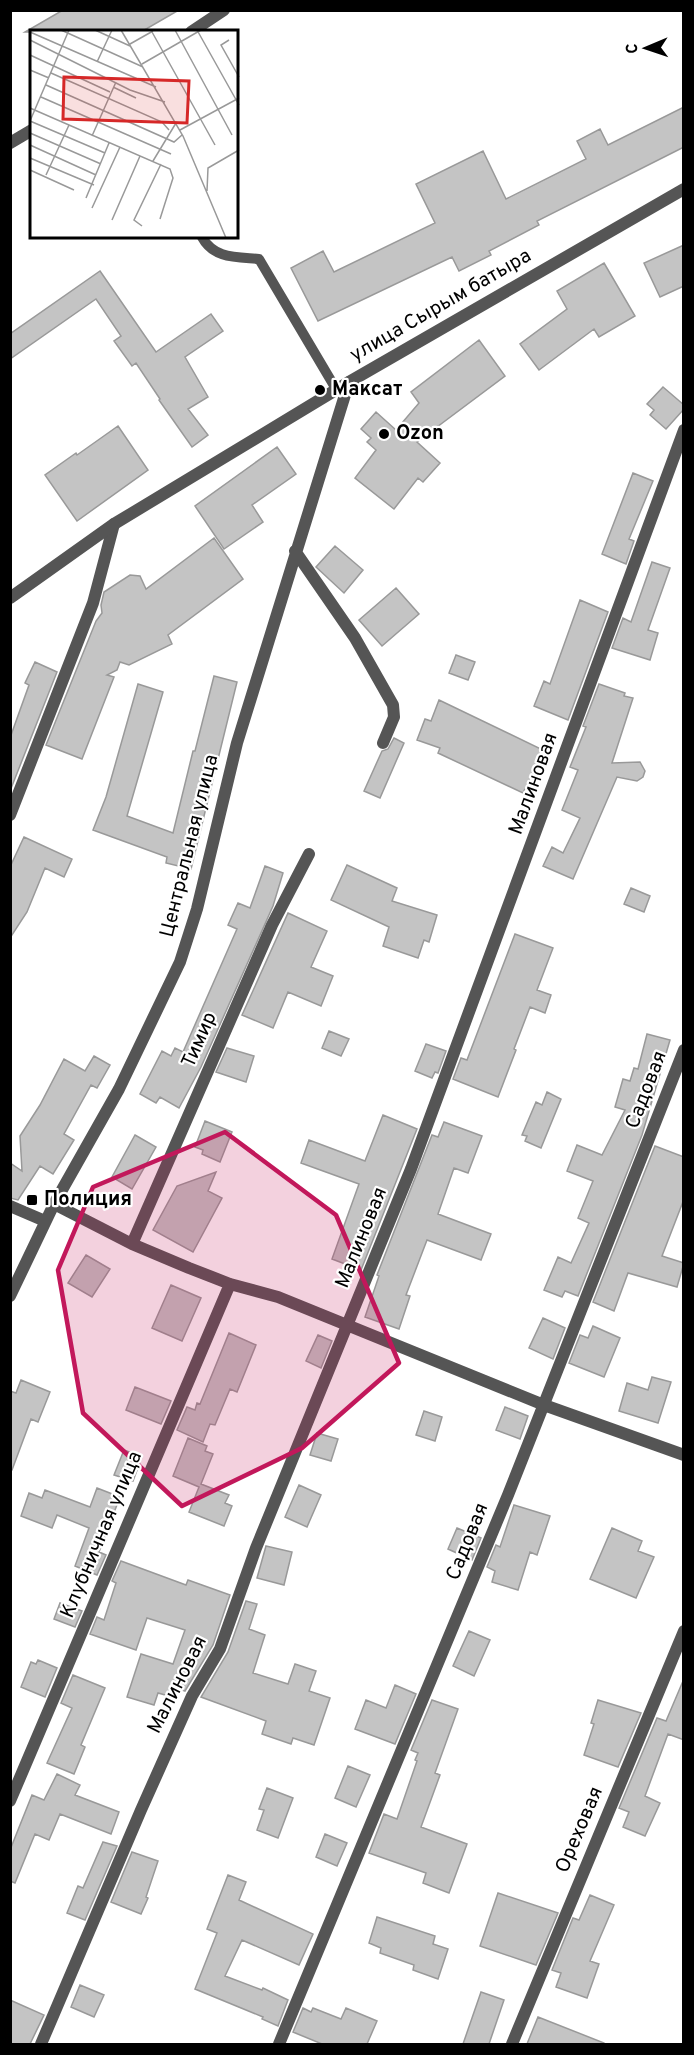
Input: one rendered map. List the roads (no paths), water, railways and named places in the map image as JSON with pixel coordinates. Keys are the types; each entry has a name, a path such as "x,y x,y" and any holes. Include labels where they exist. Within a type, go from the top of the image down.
{"street":[{"path":"194,30 224,10"},
{"path":"10,142 30,131"},
{"name":"улица Сырым батыра","path":"10,598 114,524 336,389 684,189"},
{"name":"Центральная улица","path":"10,1296 45,1221 118,1089 180,962 197,909 237,743 349,382"},
{"name":"Малиновая","path":"41,2044 192,1696 220,1649 256,1548 411,1169 684,430"},
{"path":"10,815 93,603 114,524"},
{"path":"295,551 355,638 393,705 394,717 383,743"},
{"name":"Тимир","path":"132,1244 272,925 309,854"},
{"name":"Садовая","path":"279,2044 466,1599 684,1050"},
{"path":"54,1204 132,1244 230,1284 278,1298 544,1405 684,1455"},
{"path":"10,1206 45,1221"},
{"name":"Клубничная улица","path":"10,1801 230,1284"},
{"name":"Ореховая","path":"512,2044 684,1631"}],"lane":[{"path":"202,238 208,249 229,256 259,259 336,389"}],"place":[{"name":"Максат","path":"320,390"},
{"name":"Ozon","path":"384,434"},
{"name":"Полиция","path":"32,1200"}]}
